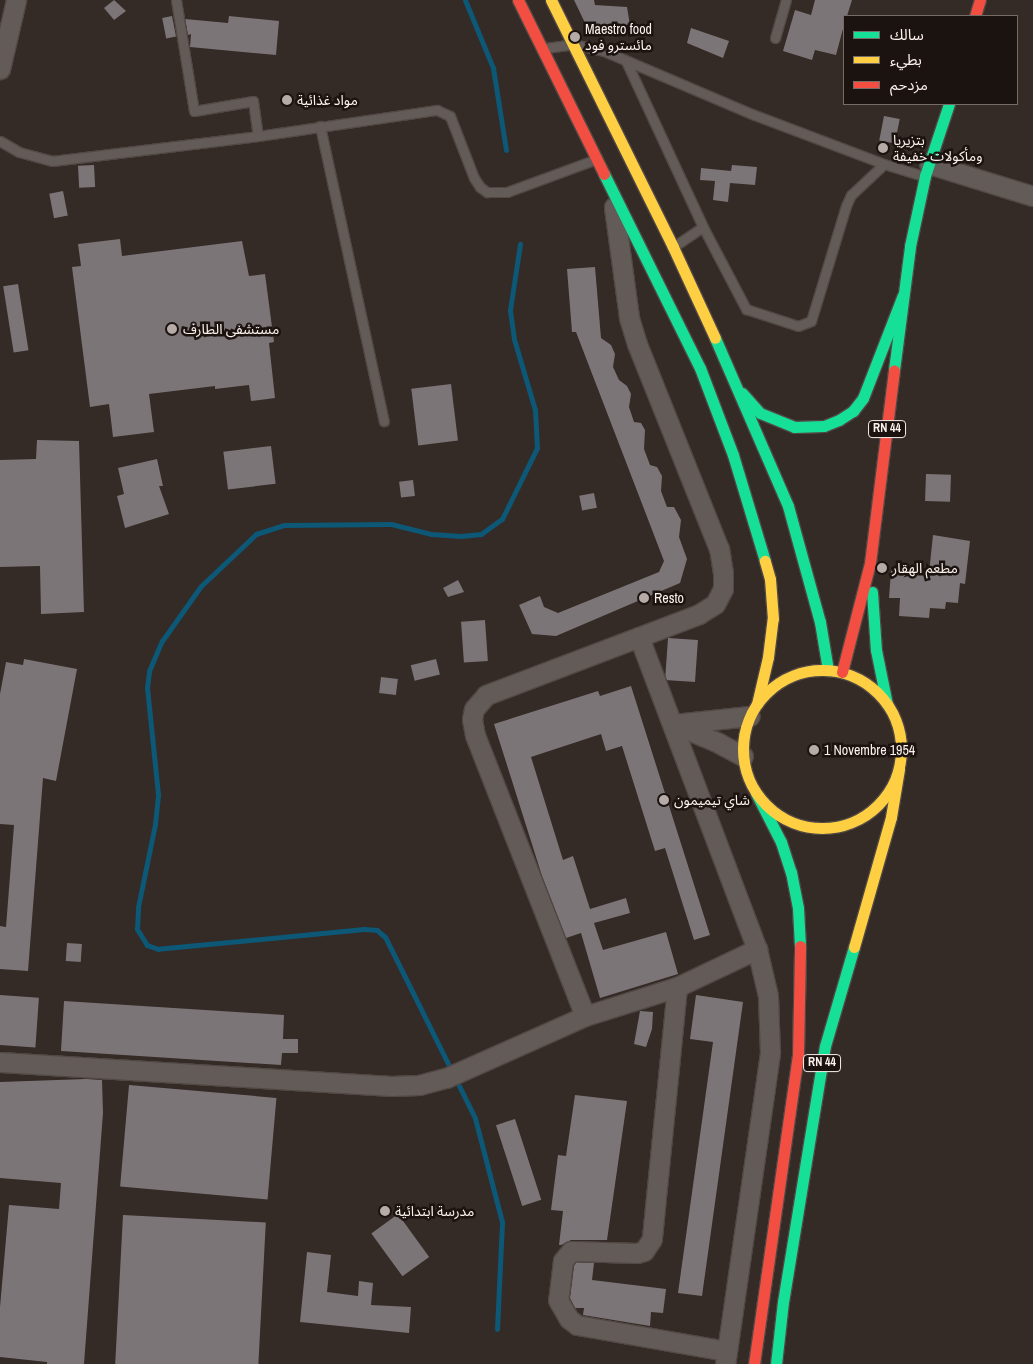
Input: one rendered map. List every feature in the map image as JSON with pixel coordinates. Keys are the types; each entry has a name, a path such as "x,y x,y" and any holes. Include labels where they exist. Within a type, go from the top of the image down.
{"main road":[{"path":"518,0 612,194 700,368 733,455 755,526 770,579 773,619 768,657 753,710 745,729 743,756 749,780 756,793 775,814 793,823 814,828 842,826 867,815 887,795 899,769 901,755 900,735 894,716 887,704 867,684 842,672 814,670 788,677 776,684 753,710"},
{"path":"551,0 673,247 788,506 820,622 828,670"},
{"path":"975,15 980,0"},
{"name":"RN 44","path":"842,672 870,564 910,246 927,170 949,105"},
{"path":"719,347 743,395 760,413 794,427 824,426 846,415 863,398 903,295"},
{"name":"RN 44","path":"870,564 876,650 887,704"},
{"name":"RN 44","path":"776,1364 783,1302 825,1046 892,817 899,769"},
{"name":"RN 44","path":"754,1364 798,1055 801,956 798,908 791,872 781,842 756,793"}],"street":[{"path":"0,69 16,0"},
{"path":"927,170 1033,196"},
{"path":"585,1016 475,735 472,719 474,709 486,695 699,614 715,604 723,589 724,573 720,549 636,344 626,299 612,194"},
{"path":"640,637 758,949 768,996 770,1053 726,1358 578,1325 569,1319 558,1300 563,1261 571,1251 637,1253 644,1251 652,1239 677,987"},
{"path":"674,724 753,710"},
{"path":"674,724 719,743 743,756"},
{"path":"0,1062 391,1086 419,1085 446,1078 585,1016 677,987 758,949"}],"lane":[{"path":"176,0 194,111 253,101 258,136"},
{"path":"775,38 786,0"},
{"path":"542,49 573,44 604,51 752,114 884,164 927,170"},
{"path":"626,61 703,227 746,309 798,326 811,321 851,195 884,164"},
{"path":"0,141 19,152 52,161 258,136 437,110 450,116 474,178 480,187 487,192 507,192 596,159"},
{"path":"320,126 384,421"},
{"path":"673,247 703,227"}],"building":[{"path":"114,0 126,11 114,20 104,8"},
{"path":"574,0 594,0 595,5 627,7 630,25 586,25"},
{"path":"815,0 852,0 847,15 843,15 843,29 836,55 815,50 812,60 783,51 795,10 811,15"},
{"path":"172,16 176,37 166,39 162,18"},
{"path":"229,16 279,21 276,55 190,47 191,34 188,35 185,19 228,23"},
{"path":"691,28 729,41 723,58 687,43"},
{"path":"884,116 900,119 895,144 879,141"},
{"path":"94,165 95,187 79,188 78,166"},
{"path":"732,165 757,167 755,185 730,183 728,202 713,200 715,181 700,180 701,168 731,171"},
{"path":"63,191 68,216 54,218 49,194"},
{"path":"120,239 122,256 242,241 249,276 265,274 274,342 269,343 275,398 251,401 249,385 215,389 215,386 149,394 154,432 113,437 109,404 90,407 72,267 81,266 78,244"},
{"path":"595,267 601,338 611,345 615,354 613,367 619,380 627,386 631,394 629,407 634,422 641,423 645,430 644,449 650,465 657,467 662,476 661,491 667,507 674,507 681,520 679,537 687,559 680,583 556,636 532,634 519,605 540,596 544,607 558,613 659,572 664,561 576,332 572,332 567,269"},
{"path":"18,284 28,350 14,353 3,286"},
{"path":"451,384 458,441 418,445 411,389"},
{"path":"37,440 79,441 84,612 41,614 40,566 0,567 0,460 36,459"},
{"path":"271,446 276,484 228,490 223,452"},
{"path":"157,459 163,486 159,486 169,514 125,528 117,496 124,494 118,468"},
{"path":"926,474 951,475 950,502 925,501"},
{"path":"413,480 415,496 401,498 399,482"},
{"path":"594,493 597,508 582,511 579,496"},
{"path":"933,535 970,541 965,584 960,583 958,603 946,602 945,609 930,608 929,618 899,616 900,598 889,598 891,571 929,573"},
{"path":"458,580 464,592 448,597 443,588"},
{"path":"485,620 488,661 464,663 461,622"},
{"path":"668,638 698,640 695,682 665,680"},
{"path":"24,659 77,669 56,781 43,778 28,971 0,969 0,926 6,927 14,825 0,824 0,694 6,662 23,665"},
{"path":"436,659 440,675 415,681 411,665"},
{"path":"381,677 398,679 396,695 379,693"},
{"path":"631,686 710,935 694,940 665,848 655,851 622,746 606,751 601,734 531,757 563,860 573,856 590,909 626,898 630,913 594,923 603,950 666,932 678,974 600,998 581,933 566,938 542,876 494,724 598,691 600,696"},
{"path":"67,943 82,944 81,962 66,961"},
{"path":"0,995 39,998 35,1048 0,1045"},
{"path":"696,995 743,1002 702,1296 678,1293 713,1042 690,1039"},
{"path":"64,1001 284,1015 283,1039 298,1039 298,1053 282,1053 281,1065 61,1051"},
{"path":"640,1011 653,1012 652,1029 646,1047 634,1044"},
{"path":"102,1080 103,1113 84,1364 47,1364 47,1362 0,1357 0,1307 9,1205 59,1209 61,1183 0,1178 0,1082"},
{"path":"129,1085 276,1098 268,1200 120,1187"},
{"path":"575,1095 627,1101 607,1240 571,1240 559,1245 563,1211 551,1210 558,1155 566,1156"},
{"path":"515,1119 541,1200 522,1206 496,1125"},
{"path":"398,1214 429,1257 402,1276 371,1233"},
{"path":"123,1215 266,1222 258,1364 115,1364"},
{"path":"307,1252 331,1255 327,1292 358,1296 359,1281 373,1283 371,1305 411,1307 409,1333 300,1322"},
{"path":"576,1262 594,1263 592,1280 666,1289 663,1313 651,1312 650,1326 583,1315 584,1308 575,1308 570,1298"}],"waterway":[{"path":"465,0 493,68 506,150"},
{"path":"497,1329 502,1222 475,1118 385,937 377,930 364,929 158,949 147,945 137,929 138,907 155,824 158,794 147,688 149,671 162,641 201,586 256,534 284,525 391,524 431,534 461,536 481,534 502,519 537,448 535,410 514,339 510,310 520,244"}],"traffic: fast":[{"path":"894,370 910,246 925,176 949,105"},
{"path":"604,174 700,368 733,455 765,561"},
{"path":"742,393 760,413 794,427 824,426 839,420 853,411 863,398 903,295"},
{"path":"715,338 788,506 820,622 828,670"},
{"path":"872,592 876,650 887,704"},
{"path":"756,793 781,842 791,872 798,908 800,946"},
{"path":"776,1364 783,1302 825,1046 854,947"}],"traffic: slow":[{"path":"551,0 673,247 715,338"},
{"path":"757,704 768,657 773,619 770,579 765,561"},
{"path":"830,670 845,673 859,679 878,693 888,705 898,726 901,749 898,772 888,793 878,805 866,815 845,825 830,828 814,828 799,825 778,815 756,793 744,764 743,741 746,726 756,705 778,683 807,671 830,670"},
{"path":"854,947 891,817 899,769"}],"traffic: jam":[{"path":"518,0 604,174"},
{"path":"975,15 980,0"},
{"path":"842,672 870,563 894,370"},
{"path":"754,1364 798,1055 800,946"}],"place":[{"name":"Maestro food مائسترو فود","path":"575,37"},
{"name":"مواد غذائية","path":"287,100"},
{"name":"بتزيريا ومأكولات خفيفة","path":"883,148"},
{"name":"مستشفى الطارف","path":"172,329"},
{"name":"مطعم الهقار","path":"882,568"},
{"name":"Resto","path":"644,598"},
{"name":"1 Novembre 1954","path":"814,750"},
{"name":"شاي تيميمون","path":"664,800"},
{"name":"مدرسة ابتدائية","path":"385,1211"}]}
